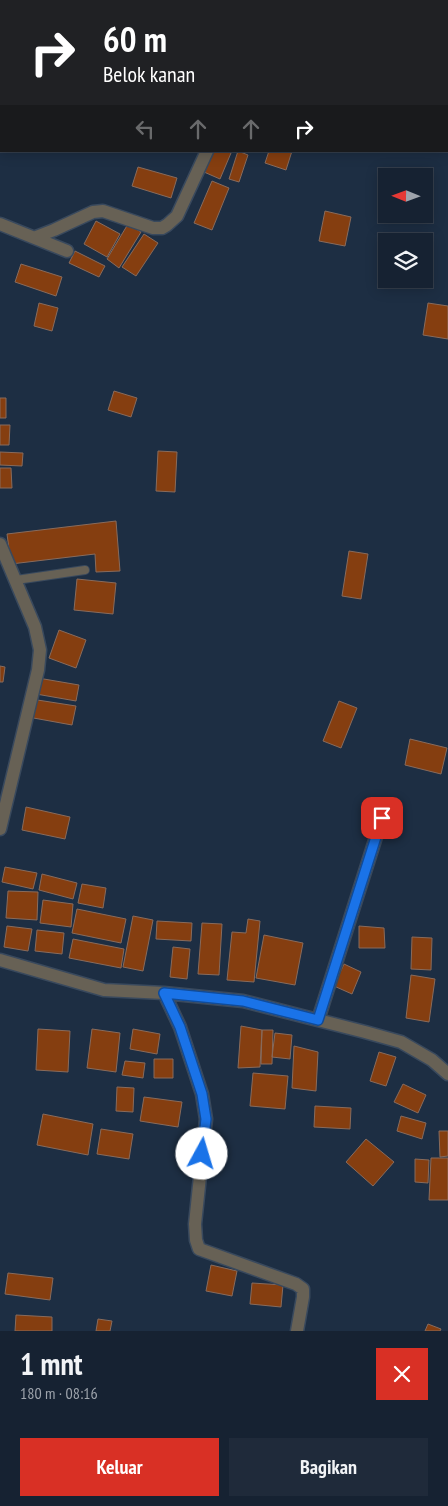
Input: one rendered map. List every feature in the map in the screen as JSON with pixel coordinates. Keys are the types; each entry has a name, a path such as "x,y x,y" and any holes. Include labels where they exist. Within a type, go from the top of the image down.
{"street":[{"path":"36,237 98,211 153,228 162,228 168,225 177,216 206,152"},
{"path":"0,224 68,251"},
{"path":"0,544 35,627 40,650 38,670 0,829"},
{"path":"318,1020 382,818"},
{"path":"0,960 104,990 164,993 243,1001 318,1020 401,1042 432,1060 448,1074"},
{"path":"164,993 180,1027 202,1094 206,1119 195,1224 196,1240 199,1249 296,1284 303,1289 297,1331"}],"lane":[{"path":"16,580 85,570"}],"building":[{"path":"213,152 231,153 220,179 204,172"},
{"path":"238,152 248,155 239,182 229,179"},
{"path":"269,152 292,152 286,170 265,163"},
{"path":"138,167 177,178 171,198 132,186"},
{"path":"212,181 229,188 212,230 194,223"},
{"path":"325,211 351,217 345,246 319,241"},
{"path":"96,221 120,234 107,257 84,244"},
{"path":"128,224 141,232 119,268 107,259"},
{"path":"144,234 158,243 136,276 122,267"},
{"path":"75,251 105,266 99,277 69,263"},
{"path":"21,264 62,277 56,296 15,282"},
{"path":"39,303 58,308 52,331 34,326"},
{"path":"428,303 448,306 448,339 423,335"},
{"path":"114,391 137,398 131,417 108,410"},
{"path":"0,398 6,398 6,418 0,418"},
{"path":"0,425 10,425 9,445 0,445"},
{"path":"158,451 177,452 175,492 156,491"},
{"path":"0,452 23,453 22,466 0,465"},
{"path":"0,468 11,468 12,488 0,488"},
{"path":"116,521 120,571 96,572 95,554 11,564 7,534"},
{"path":"349,551 368,554 361,599 342,596"},
{"path":"77,579 116,583 113,614 74,610"},
{"path":"59,630 86,640 76,668 49,658"},
{"path":"0,666 5,667 3,682 0,682"},
{"path":"38,678 79,685 76,701 36,694"},
{"path":"31,699 76,706 72,725 28,717"},
{"path":"339,701 357,708 341,748 323,741"},
{"path":"410,739 447,748 441,774 405,765"},
{"path":"26,807 70,817 65,839 22,830"},
{"path":"5,867 37,873 33,889 2,882"},
{"path":"42,874 77,883 73,899 39,890"},
{"path":"82,884 106,888 103,908 78,903"},
{"path":"8,891 38,892 37,920 6,918"},
{"path":"43,900 73,904 71,927 40,923"},
{"path":"77,909 126,919 121,943 72,933"},
{"path":"133,916 153,920 143,971 123,967"},
{"path":"248,919 260,921 254,982 227,980 232,932 246,933"},
{"path":"157,921 192,923 191,941 156,939"},
{"path":"202,923 222,924 219,975 198,974"},
{"path":"7,926 32,929 28,951 4,947"},
{"path":"359,926 384,928 385,948 359,948"},
{"path":"37,930 64,933 62,954 35,951"},
{"path":"264,935 303,943 295,985 256,978"},
{"path":"412,937 432,938 431,970 411,969"},
{"path":"73,939 124,949 121,968 69,958"},
{"path":"173,947 190,949 187,979 170,977"},
{"path":"344,964 361,972 352,994 334,986"},
{"path":"411,975 435,979 429,1022 406,1018"},
{"path":"241,1026 262,1030 260,1067 238,1068"},
{"path":"38,1029 70,1031 68,1072 36,1070"},
{"path":"92,1029 120,1033 116,1072 87,1068"},
{"path":"133,1029 160,1034 157,1054 130,1049"},
{"path":"262,1030 273,1030 272,1064 261,1064"},
{"path":"275,1033 292,1035 290,1059 272,1057"},
{"path":"294,1046 318,1052 316,1091 292,1088"},
{"path":"379,1052 396,1057 386,1086 370,1081"},
{"path":"154,1059 173,1059 173,1078 154,1078"},
{"path":"125,1061 145,1063 143,1078 122,1075"},
{"path":"253,1073 288,1076 285,1109 250,1106"},
{"path":"403,1084 426,1095 418,1113 394,1102"},
{"path":"117,1087 134,1088 133,1112 116,1111"},
{"path":"144,1097 182,1102 178,1127 140,1121"},
{"path":"315,1106 351,1108 350,1129 314,1127"},
{"path":"43,1114 93,1124 88,1155 37,1145"},
{"path":"401,1116 426,1123 422,1139 397,1131"},
{"path":"101,1129 133,1134 129,1159 97,1154"},
{"path":"439,1131 448,1131 448,1156 440,1157"},
{"path":"366,1139 394,1162 373,1186 346,1162"},
{"path":"431,1158 448,1158 448,1200 429,1200"},
{"path":"415,1159 429,1160 428,1183 415,1182"},
{"path":"211,1265 237,1271 232,1296 206,1291"},
{"path":"8,1273 53,1278 50,1300 5,1294"},
{"path":"252,1283 283,1285 281,1307 250,1304"},
{"path":"16,1315 52,1317 52,1331 15,1331"},
{"path":"98,1319 112,1321 110,1331 96,1331"},
{"path":"428,1324 441,1329 440,1331 425,1331"}],"route":[{"path":"202,1154 206,1119 202,1094 180,1027 164,993 243,1001 318,1020 382,818"}]}
